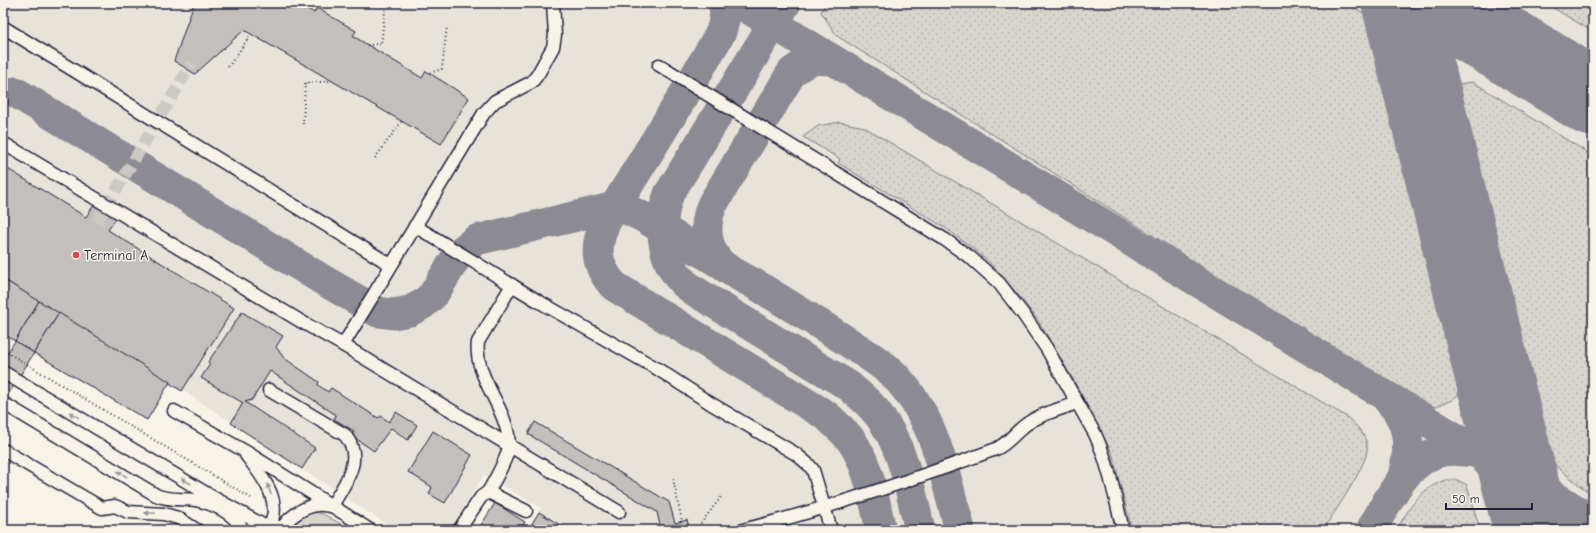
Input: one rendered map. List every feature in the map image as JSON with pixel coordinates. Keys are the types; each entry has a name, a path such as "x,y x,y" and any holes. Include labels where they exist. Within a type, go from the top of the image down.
{"street":[{"path":"343,345 484,113 495,101 532,82 538,74 553,47 555,35 553,3"},
{"path":"3,27 391,265"},
{"path":"659,66 944,239 971,258 999,284 1023,314 1047,349 1101,447 1123,530"},
{"path":"3,143 343,345 619,512"},
{"path":"415,226 512,285 656,368 796,454 813,470 826,508 831,530"},
{"path":"459,530 481,497 488,492 509,446 506,424 479,363 477,352 478,342 512,285"},
{"path":"3,372 209,495 261,524 278,528"},
{"path":"269,390 345,435 352,446 354,458 352,469 332,506"},
{"path":"744,530 826,508 996,449 1002,446 1020,428 1034,419 1077,402"},
{"path":"3,403 156,495 164,499 197,500 219,508 233,518 243,530"},
{"path":"174,411 242,450 370,530"},
{"path":"3,450 102,508 115,506 128,512 164,514 178,518 197,530"},
{"path":"242,450 268,485 278,528"},
{"path":"488,492 526,511"},
{"path":"209,495 219,508"},
{"path":"278,528 303,509 318,505 332,506"}],"path":[{"path":"137,10 141,3"},
{"path":"367,45 381,44 386,3"},
{"path":"430,73 442,68 447,26"},
{"path":"228,67 252,35"},
{"path":"303,124 305,83 332,81"},
{"path":"376,158 402,121"},
{"path":"3,350 251,498"},
{"path":"673,479 682,521"},
{"path":"696,530 722,497"}],"shaded area":[{"path":"3,3 1593,3 1593,530 528,530 541,508 484,475 450,530 395,530 170,382 3,279"}],"green space":[{"path":"826,3 1345,3 1362,12 1372,24 1383,48 1465,389 1452,400 1435,407 1402,393 837,36 821,12"},
{"path":"1545,3 1593,3 1593,32"},
{"path":"1473,82 1593,156 1593,496 1557,467 1541,441 1458,123 1452,85"},
{"path":"840,122 864,127 1347,417 1364,436 1367,451 1361,469 1323,530 1132,530 1112,453 1075,383 1039,322 997,270 974,249 944,227 838,163 840,159 803,137 818,126"},
{"path":"1445,480 1457,480 1467,485 1480,530 1396,530 1416,500 1428,489"},
{"path":"311,511 323,514 352,530 287,530 299,517"}],"building":[{"path":"194,3 298,3 314,13 317,8 356,31 353,36 422,78 426,71 469,98 441,144 244,30 195,74 174,61"},
{"name":"Terminal A","path":"3,166 86,217 96,202 118,216 108,230 234,308 182,391 3,279"},
{"path":"3,279 39,301 15,341 3,333"},
{"path":"39,301 59,313 34,353 15,341"},
{"path":"242,312 283,336 276,347 284,358 319,382 318,385 328,392 331,388 378,418 381,416 389,422 396,412 417,425 408,440 391,428 374,451 352,436 354,431 334,419 336,415 270,371 252,400 245,402 315,448 302,469 231,423 243,403 201,378 210,364 208,362"},
{"path":"59,313 170,382 147,420 34,353"},
{"path":"15,341 34,353 6,398 3,396 3,360"},
{"path":"535,422 669,502 675,523 687,520 690,530 661,530 657,512 528,434"},
{"path":"433,431 472,455 445,503 429,494 432,487 408,472"},
{"path":"495,503 525,522 520,530 478,530"},
{"path":"539,512 568,530 528,530"}],"taxiway":[{"path":"723,3 725,11 721,32 606,221 598,247 600,263 614,286 827,416 851,440 862,460 870,483 881,530"},
{"path":"739,3 1480,453 1518,473 1593,521"},
{"path":"786,3 669,194 663,217 666,252 676,273 687,286 849,386 872,406 887,427 900,455 905,469 920,530"},
{"path":"832,60 811,59 792,72 712,205 709,212 707,235 714,256 722,265 851,344 881,364 897,378 916,403 936,444 960,530"},
{"path":"15,92 378,312 393,314 410,311 423,304 433,295 459,253 476,240 615,207 628,210 641,216 720,263"},
{"path":"1386,397 1397,410 1407,435 1407,460 1403,476"},
{"path":"1505,422 1528,467 1542,484"},
{"path":"1371,530 1392,494 1408,472 1418,463 1430,456 1443,451 1452,450 1480,453 1508,489 1528,530"}],"runway":[{"path":"1400,3 1532,530"},
{"path":"1437,3 1593,98"}],"tunnel":[{"path":"97,222 192,63"}],"place":[{"name":"Terminal A","path":"76,255"}]}
